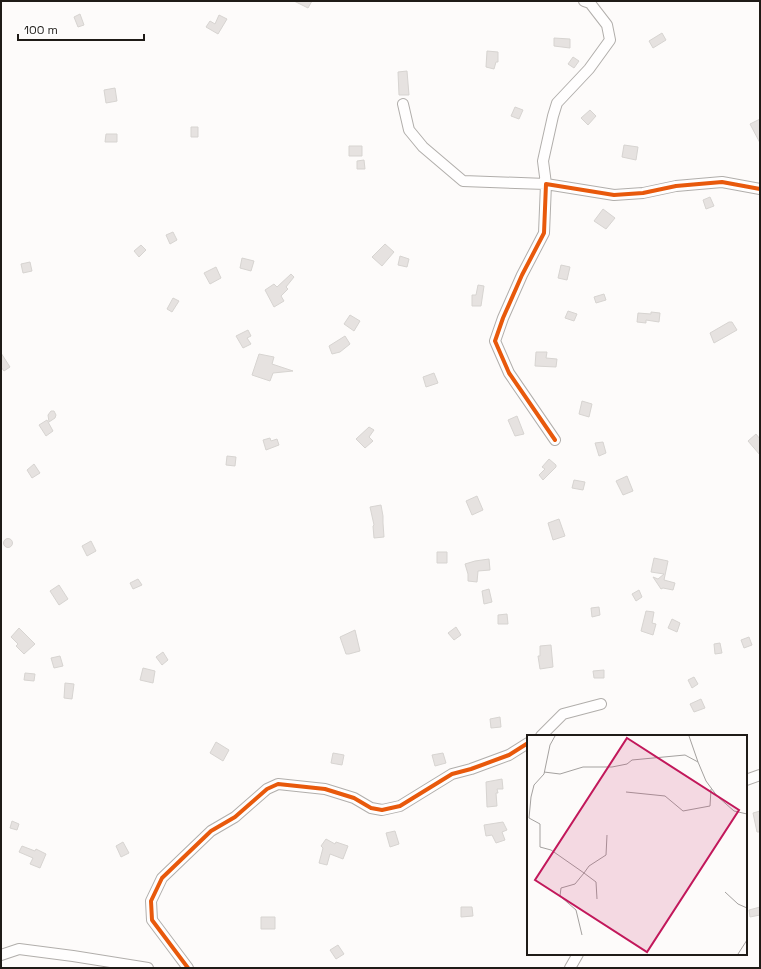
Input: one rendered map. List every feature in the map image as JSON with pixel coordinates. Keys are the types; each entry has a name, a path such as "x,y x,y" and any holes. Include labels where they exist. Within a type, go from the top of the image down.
{"street":[{"path":"555,440 509,373 495,341 502,318 544,233 546,184 543,161 557,104 589,69 610,40 607,25 590,3 584,1"},
{"path":"403,104 409,130 423,147 463,181 546,184 614,195 643,193 676,186 722,182 760,189"},
{"path":"542,735 563,714 601,704"},
{"path":"188,968 152,920 151,900 162,878 192,851 211,831 236,817 267,789 278,784 325,789 354,798 370,808 382,810 400,806 452,774 471,769 509,754 527,744"},
{"path":"747,780 760,775"},
{"path":"1,955 19,949 148,968"},
{"path":"570,968 577,955"}],"building":[{"path":"294,1 312,1 308,8"},
{"path":"80,14 84,25 78,27 74,17"},
{"path":"219,15 227,19 218,34 206,27 210,21 215,24"},
{"path":"662,33 666,40 653,48 649,41"},
{"path":"554,38 570,39 570,48 554,46"},
{"path":"487,51 498,52 498,62 496,62 494,69 486,67"},
{"path":"573,57 579,61 574,68 568,64"},
{"path":"407,71 409,95 399,95 398,72"},
{"path":"115,88 117,101 106,103 104,90"},
{"path":"515,107 523,110 519,119 511,116"},
{"path":"590,110 596,116 588,125 581,118"},
{"path":"760,119 760,143 750,124"},
{"path":"191,127 198,127 198,137 191,137"},
{"path":"106,134 117,134 117,142 105,142"},
{"path":"624,145 638,147 636,160 622,157"},
{"path":"349,146 362,146 362,156 349,156"},
{"path":"364,160 365,169 357,169 357,161"},
{"path":"710,197 714,206 706,209 703,200"},
{"path":"603,209 615,218 606,229 594,221"},
{"path":"173,232 177,240 170,244 166,235"},
{"path":"385,244 394,252 382,266 372,257"},
{"path":"141,245 146,250 139,257 134,251"},
{"path":"400,256 409,259 407,267 398,265"},
{"path":"242,258 254,261 251,271 240,268"},
{"path":"30,262 32,271 23,273 21,264"},
{"path":"561,265 570,267 567,280 558,278"},
{"path":"216,267 221,278 210,284 204,273"},
{"path":"291,274 294,277 286,287 288,289 281,296 284,301 274,307 265,290 274,284 277,287"},
{"path":"478,285 484,286 481,306 472,306 472,295 476,295"},
{"path":"604,294 606,300 596,303 594,297"},
{"path":"173,298 179,301 172,312 167,309"},
{"path":"568,311 577,314 574,321 565,318"},
{"path":"651,312 660,313 659,322 646,320 646,323 637,322 638,313 651,314"},
{"path":"350,315 360,321 354,331 344,324"},
{"path":"729,322 732,322 737,330 714,343 710,333"},
{"path":"248,330 251,336 247,338 251,344 243,348 236,336"},
{"path":"345,336 350,344 340,352 332,354 329,346"},
{"path":"536,352 547,352 546,358 557,359 556,367 535,366"},
{"path":"1,353 10,367 4,371 1,367"},
{"path":"259,354 274,357 272,364 293,371 273,373 270,381 252,375"},
{"path":"434,373 438,383 426,387 423,377"},
{"path":"582,401 592,404 589,417 579,414"},
{"path":"51,411 54,411 56,415 55,418 49,422 48,415"},
{"path":"517,416 524,434 515,436 508,420"},
{"path":"47,420 53,431 46,436 39,425"},
{"path":"369,427 374,430 369,437 373,441 365,448 356,439"},
{"path":"756,434 760,439 760,455 748,441"},
{"path":"270,438 271,441 277,439 279,445 266,450 263,440"},
{"path":"603,442 606,453 599,456 595,443"},
{"path":"227,456 236,457 235,466 226,465"},
{"path":"549,459 556,465 556,467 543,480 539,475 545,469 542,467"},
{"path":"34,464 40,473 32,478 27,470"},
{"path":"627,476 633,491 623,495 616,481"},
{"path":"574,480 585,482 583,490 572,488"},
{"path":"477,496 483,510 472,515 466,501"},
{"path":"381,505 384,537 374,538 374,525 370,507"},
{"path":"559,519 565,536 553,540 548,523"},
{"path":"6,539 10,539 12,543 10,547 6,547 4,545 4,541"},
{"path":"91,541 96,551 87,556 82,546"},
{"path":"437,552 447,552 447,563 437,563"},
{"path":"654,558 668,561 664,580 675,583 673,590 661,589 653,577 658,579 664,574 651,572"},
{"path":"489,559 490,570 478,571 477,582 468,581 468,574 465,564"},
{"path":"138,579 142,585 133,589 130,583"},
{"path":"59,585 68,599 59,605 50,591"},
{"path":"489,589 492,602 484,604 482,591"},
{"path":"639,590 642,597 636,601 632,594"},
{"path":"599,607 600,615 592,617 591,608"},
{"path":"646,611 654,612 652,623 656,624 653,635 641,631"},
{"path":"507,614 508,624 498,624 498,615"},
{"path":"672,619 680,623 677,632 668,628"},
{"path":"456,627 461,635 454,640 448,633"},
{"path":"19,628 35,644 24,654 16,646 18,644 11,637"},
{"path":"355,630 360,651 346,654 340,637"},
{"path":"749,637 752,645 744,648 741,640"},
{"path":"720,643 722,653 715,654 714,644"},
{"path":"551,645 553,667 540,669 538,656 540,656 540,646"},
{"path":"163,652 168,660 162,665 156,657"},
{"path":"60,656 63,666 54,668 51,658"},
{"path":"143,668 155,671 153,683 140,680"},
{"path":"604,670 604,678 594,678 593,671"},
{"path":"25,673 35,674 34,681 24,680"},
{"path":"694,677 698,684 692,688 688,680"},
{"path":"65,683 74,684 72,699 64,698"},
{"path":"701,699 705,708 694,712 690,704"},
{"path":"500,717 501,727 491,728 490,719"},
{"path":"216,742 229,750 223,761 210,753"},
{"path":"333,753 344,755 342,765 331,763"},
{"path":"443,753 446,763 435,766 432,755"},
{"path":"502,779 503,789 497,789 498,793 496,793 497,806 487,807 486,782"},
{"path":"760,811 760,832 757,832 753,813"},
{"path":"12,821 19,824 17,830 10,828"},
{"path":"503,822 507,830 502,832 505,840 496,843 492,835 486,836 484,825"},
{"path":"395,831 399,844 390,847 386,833"},
{"path":"326,839 335,844 336,842 348,846 343,859 330,854 327,865 319,863 323,848 321,846"},
{"path":"123,842 129,853 121,857 116,846"},
{"path":"22,846 35,851 36,849 46,854 40,868 30,864 33,858 19,852"},
{"path":"461,907 472,907 473,916 461,917"},
{"path":"760,907 760,915 750,917 749,910"},
{"path":"261,917 275,917 275,929 261,929"},
{"path":"338,945 344,954 336,959 330,950"}],"cycle path":[{"path":"555,440 509,373 495,341 503,318 522,275 544,233 546,184 614,195 643,193 676,186 722,182 760,189"},
{"path":"188,968 152,920 151,901 162,878 211,831 235,817 267,789 278,784 325,789 354,798 371,808 382,810 400,806 452,774 471,769 509,755 527,744"}]}
